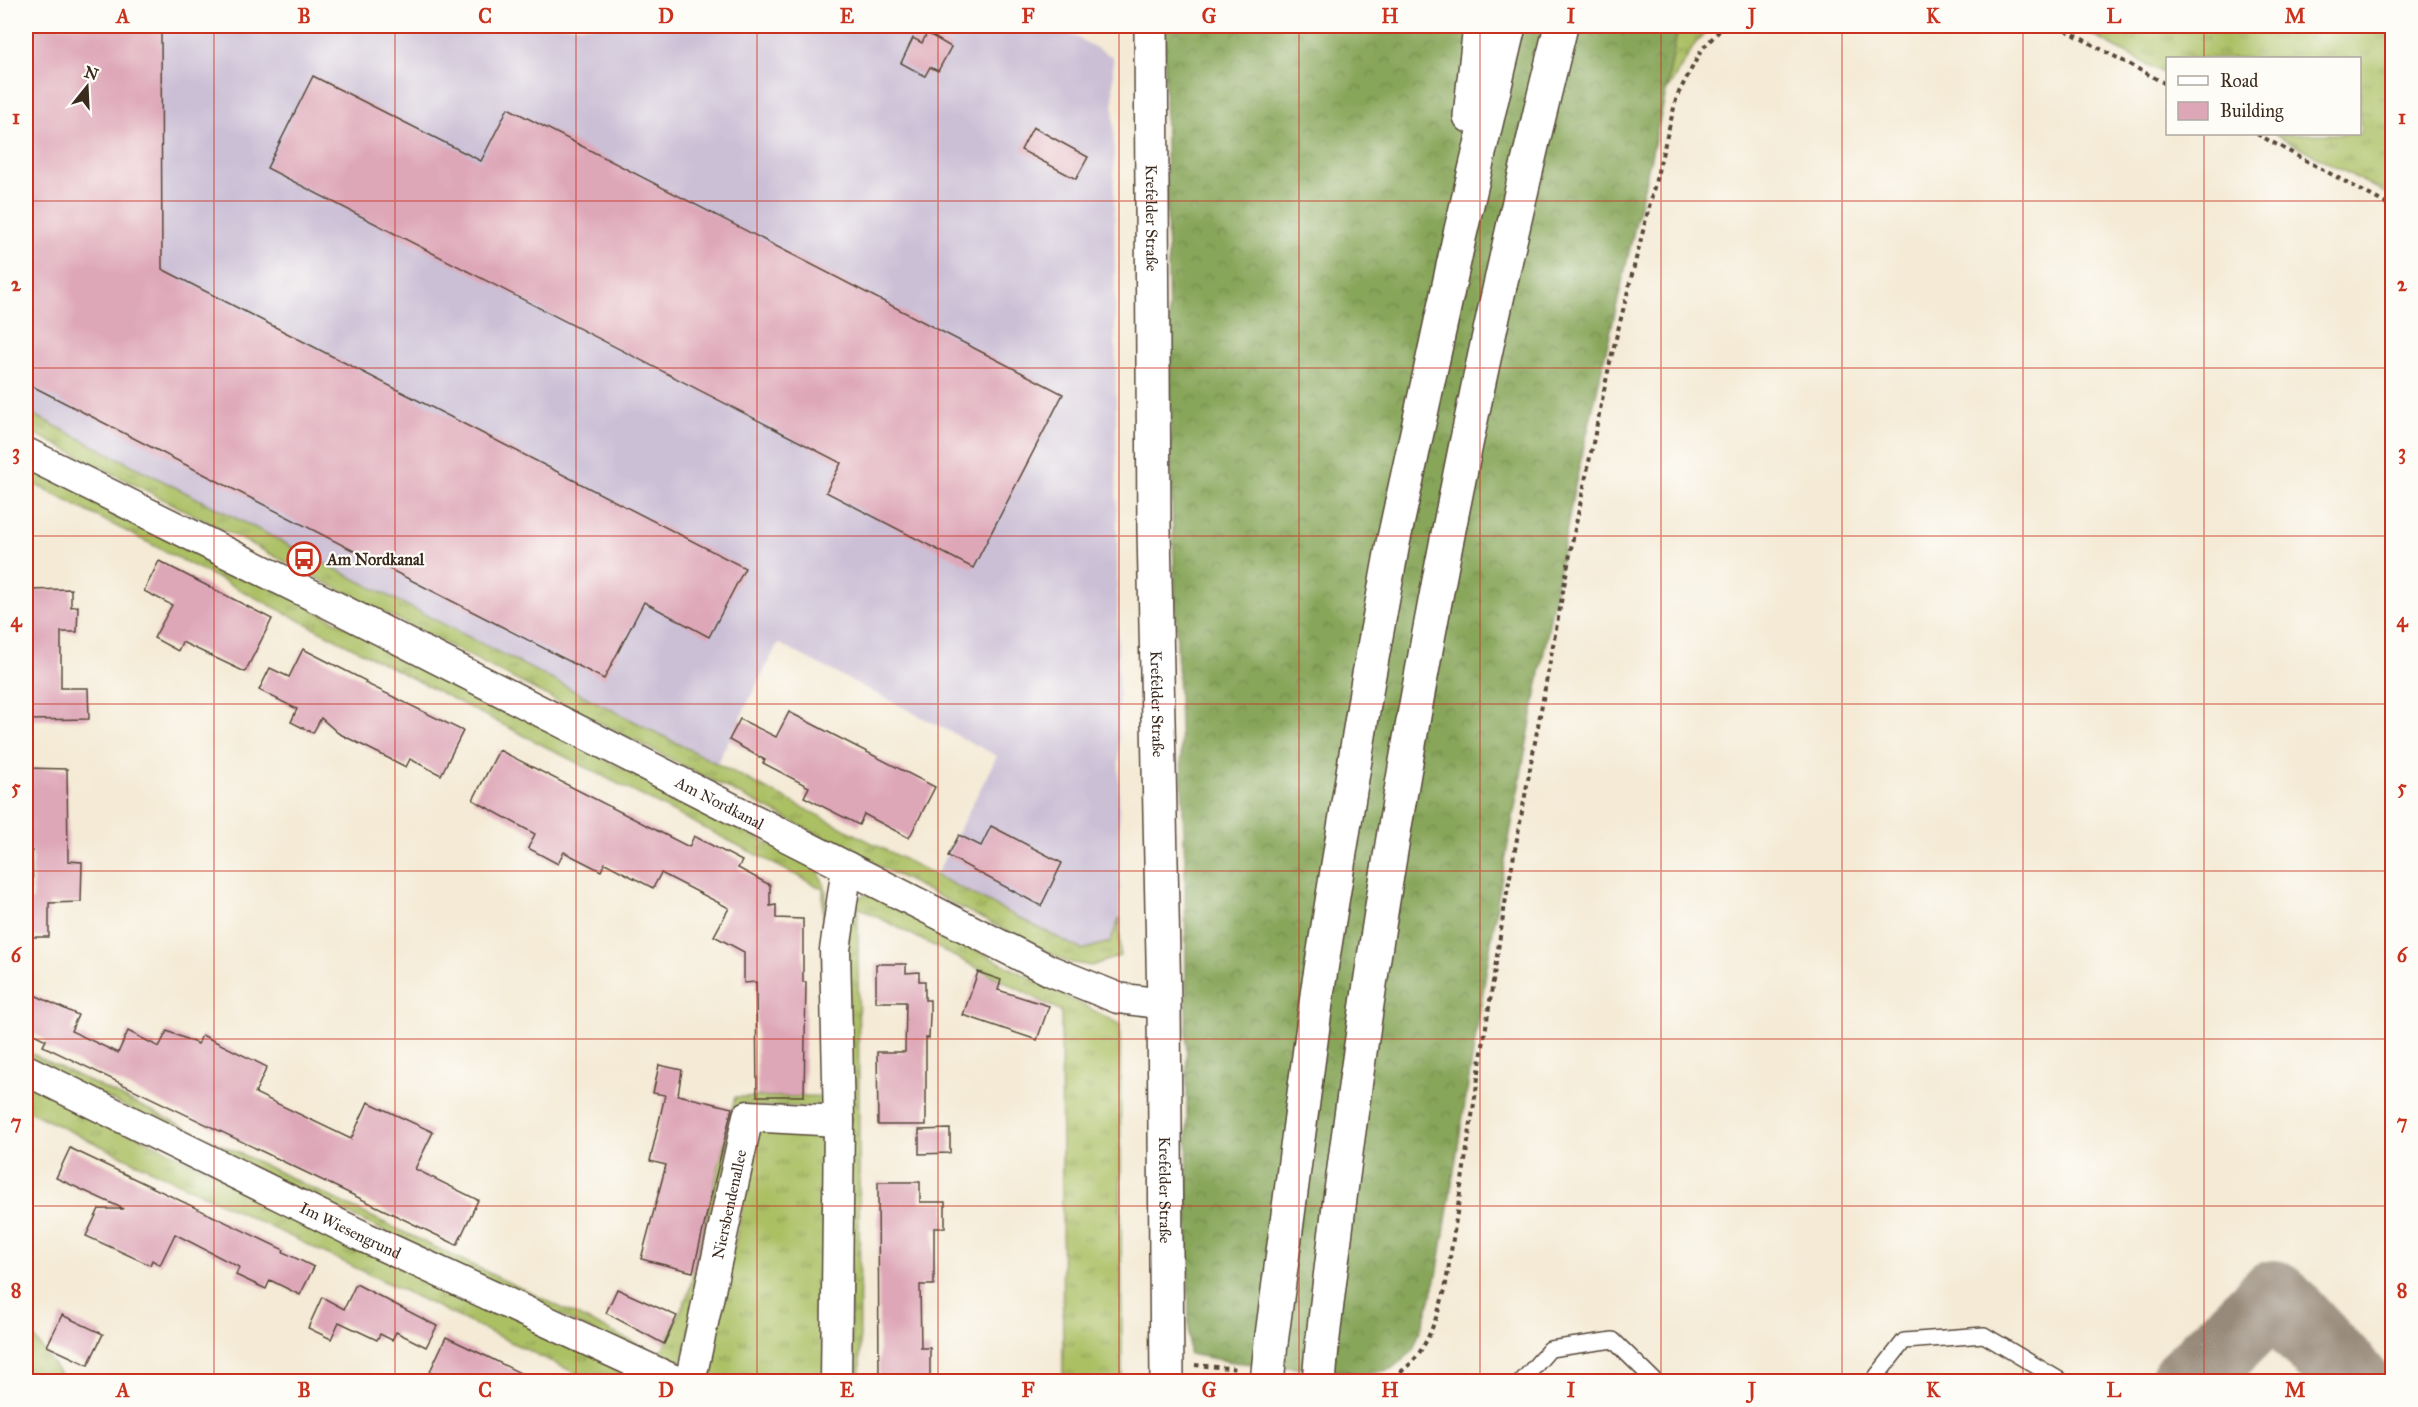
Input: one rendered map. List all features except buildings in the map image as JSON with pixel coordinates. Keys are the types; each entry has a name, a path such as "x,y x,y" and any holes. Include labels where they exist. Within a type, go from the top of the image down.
{"main road":[{"name":"Krefelder Straße","path":"1151,26 1154,553 1164,1005 1167,1372"},
{"path":"1460,234 1479,26"},
{"path":"1257,1376 1271,1343 1309,1048 1355,754 1393,543 1460,234 1509,26"},
{"path":"1330,1379 1322,1346 1358,1063 1414,710 1482,367 1561,26"}],"street":[{"name":"Am Nordkanal","path":"26,453 326,602 1068,979 1118,998 1164,1005"},
{"path":"836,1382 839,1121 835,950 847,867"},
{"name":"Im Wiesengrund","path":"26,1070 366,1238 678,1382"},
{"name":"Niersbendenallee","path":"690,1382 748,1116 839,1121"}],"lane":[{"path":"1872,1382 1904,1341 1984,1335 2063,1382"},
{"path":"1521,1382 1550,1349 1613,1340 1656,1382"}],"path":[{"path":"1330,1379 1375,1380 1388,1378 1401,1370 1426,1343 1445,1290 1506,898 1572,543 1610,362 1677,96 1702,49 1724,26"},
{"path":"2058,26 2166,84"},
{"path":"2259,135 2392,207"},
{"path":"1167,1372 1257,1376"}],"shaded area":[{"path":"26,26 1055,26 1113,57 1120,917 1110,942 1082,951 935,877 997,756 778,643 716,765 26,411"}],"green space":[{"path":"1164,26 1678,26 1666,92 1574,490 1499,893 1437,1276 1412,1352 1391,1369 1367,1375 1232,1362 1189,1354 1185,864 1172,508"},
{"path":"1678,26 1712,26 1695,44 1666,92"},
{"path":"2075,26 2392,26 2392,197 2277,135 2361,135 2361,57 2166,57 2166,74"},
{"path":"26,411 1082,950 1110,942 1120,917 1120,956 1091,966 1067,962 26,429"},
{"path":"26,462 818,869 826,891 827,1107 745,1106 681,1365 673,1370 26,1059 26,1051 660,1355 689,1292 735,1097 824,1096 823,889 26,480"},
{"path":"867,894 1120,1024 1122,1381 1063,1381 1061,1011 858,907 860,1381 851,1381 848,911 850,902"},
{"path":"26,1083 654,1381 592,1381 26,1110"},
{"path":"764,1127 825,1132 829,1381 709,1382 706,1377 758,1133"},
{"path":"26,1326 65,1381 30,1381 26,1376"}],"taxiway":[{"path":"2187,1382 2274,1297 2353,1382"}],"place":[{"name":"Am Nordkanal","path":"304,559"}]}
